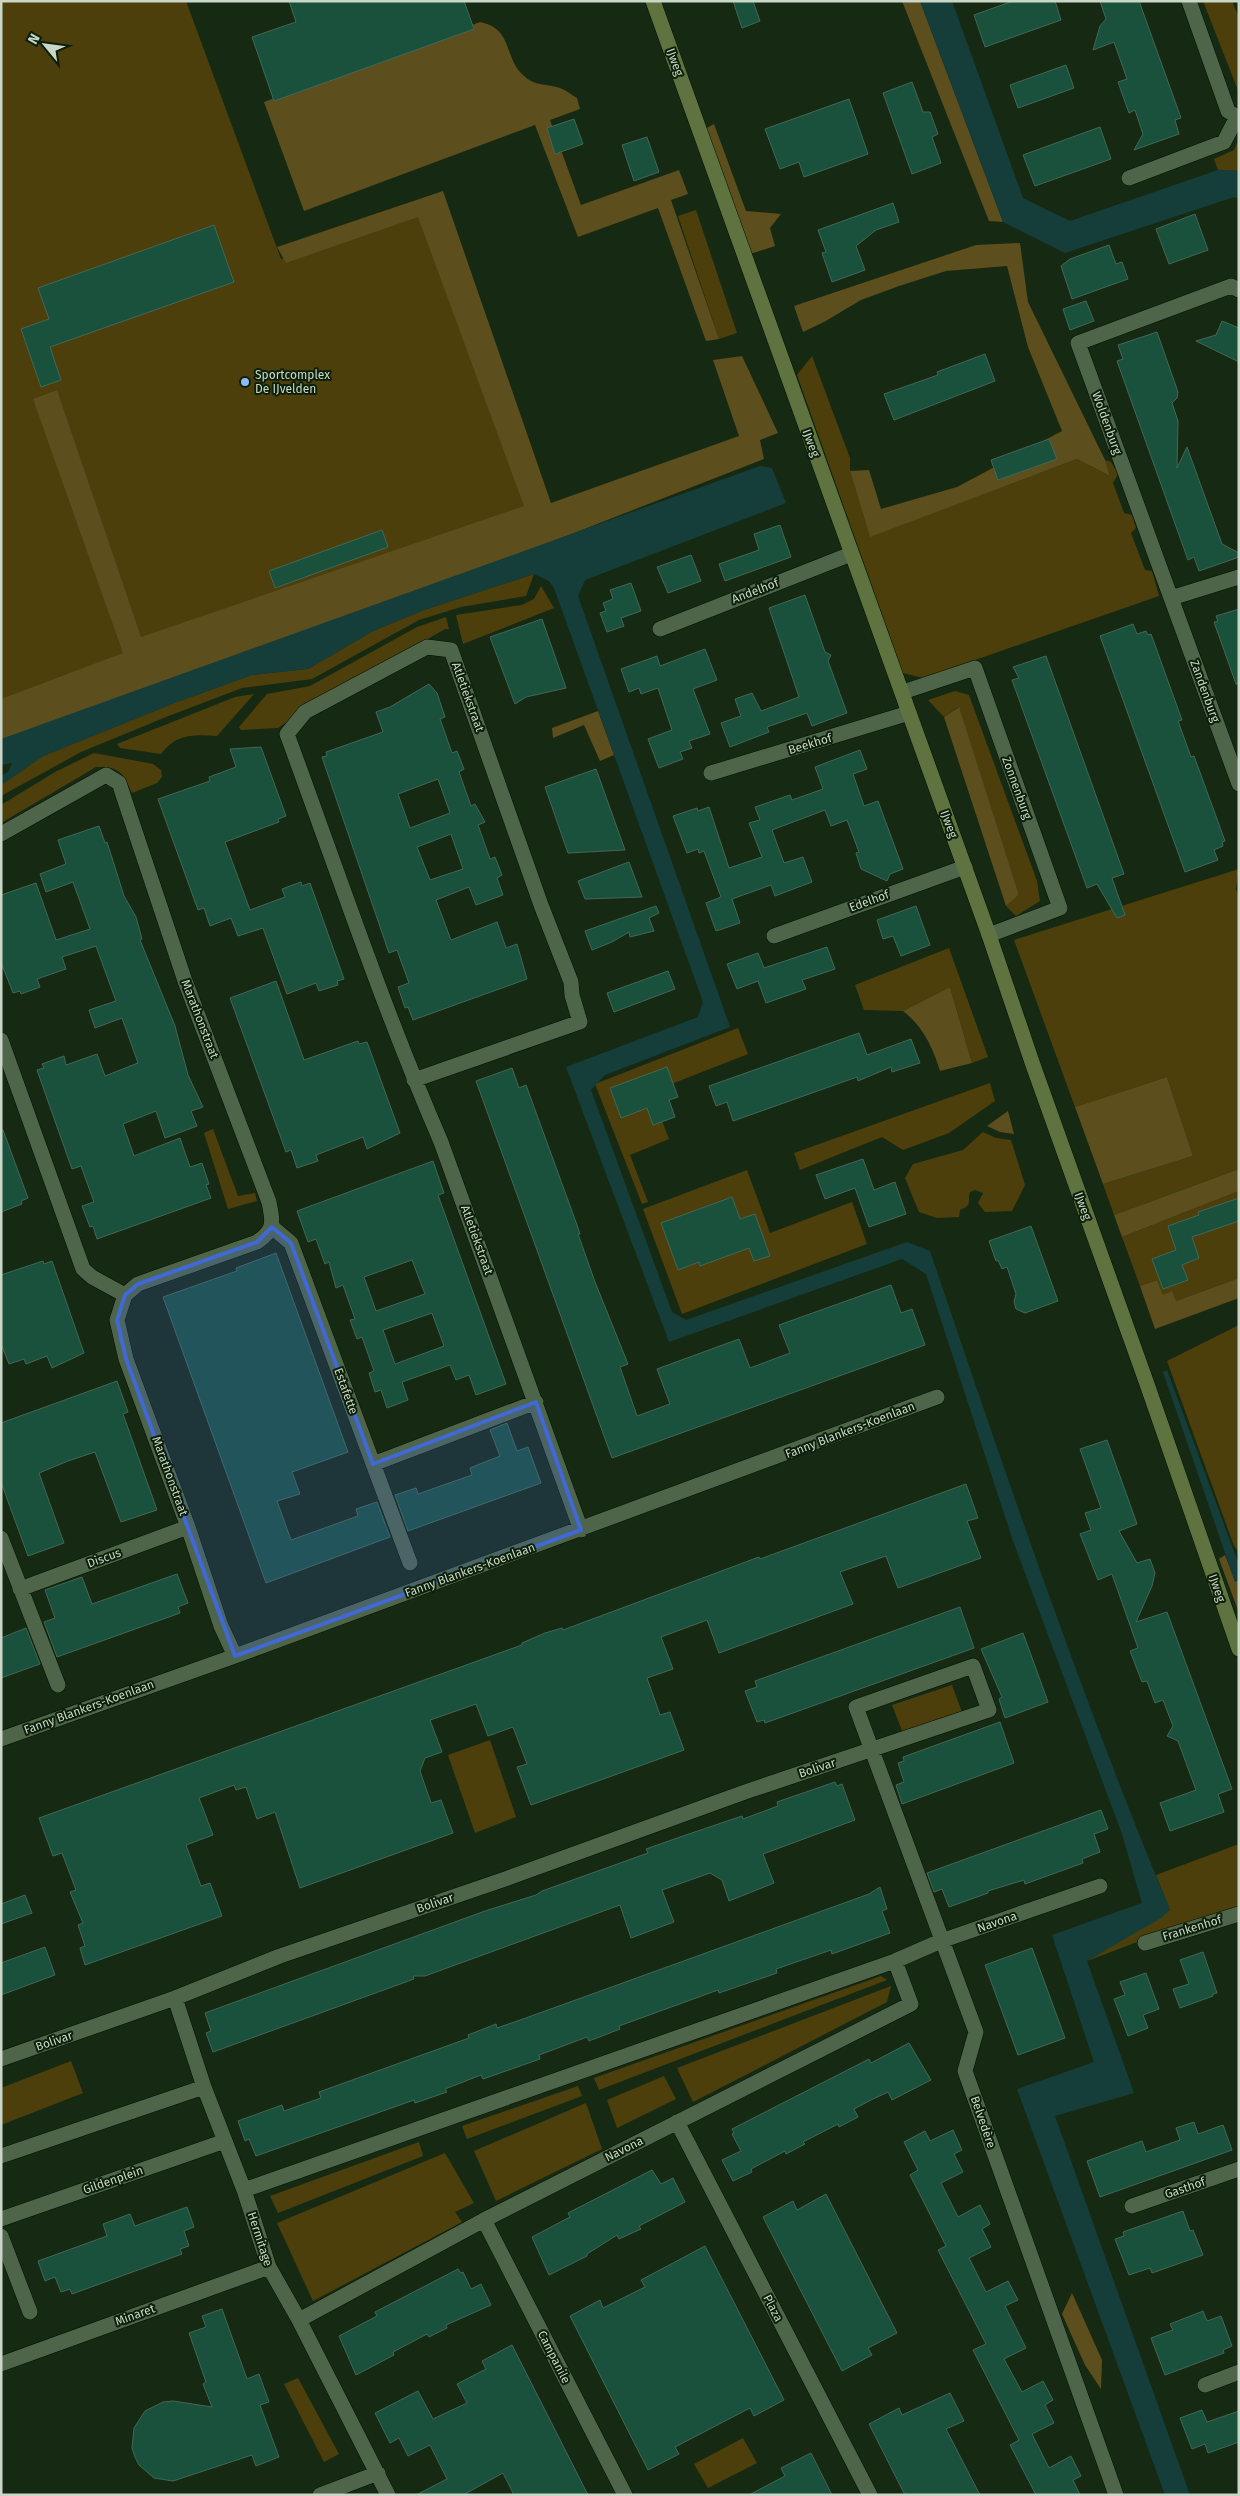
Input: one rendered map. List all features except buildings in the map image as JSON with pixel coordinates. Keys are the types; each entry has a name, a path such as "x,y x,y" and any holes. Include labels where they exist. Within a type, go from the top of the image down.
{"street":[{"name":"IJweg","path":"653,1 851,554 903,692 1239,1649"},
{"path":"1129,178 1224,142 1238,117 1228,111 1189,1"},
{"name":"Woldenburg","path":"1171,598 1078,343 1231,286 1239,290"},
{"name":"Andelhof","path":"660,629 851,554"},
{"path":"1171,598 1239,577"},
{"name":"Zandenburg","path":"1171,598 1239,784"},
{"name":"Atletiekstraat","path":"414,1080 580,1022 572,995 571,982 541,905 451,650 427,646 305,712 287,734 383,1002 414,1080 441,1142 581,1530"},
{"name":"Zonnenburg","path":"903,692 975,668 1060,908 989,935"},
{"name":"Beekhof","path":"711,773 909,713"},
{"name":"Marathonstraat","path":"1,834 106,775 119,783 185,980 269,1202 272,1227"},
{"name":"Edelhof","path":"774,936 965,867"},
{"path":"1,1040 83,1269 92,1277 125,1295 138,1284 257,1242 267,1235 272,1227"},
{"name":"Estafette","path":"272,1227 291,1243 410,1563"},
{"name":"Marathonstraat","path":"125,1295 117,1320 126,1359 188,1527 221,1626 235,1656"},
{"name":"Fanny Blankers-Koenlaan","path":"1,1739 235,1656 443,1578 581,1530 937,1397"},
{"path":"373,1464 536,1402"},
{"name":"Discus","path":"20,1589 188,1527"},
{"path":"1,1538 58,1685"},
{"name":"Bolivar","path":"1,2059 175,1998 280,1956 989,1710 973,1666 856,1707 871,1750"},
{"name":"Belvedère","path":"871,1750 940,1942 976,2032 965,2071 1116,2495"},
{"name":"Navona","path":"244,2190 895,1961 940,1942 1100,1886"},
{"name":"Frankenhof","path":"1145,1943 1239,1914"},
{"name":"Navona","path":"299,2320 484,2220 910,2004 895,1961"},
{"name":"Hermitage","path":"175,1998 204,2087 244,2190 269,2267 299,2320 388,2495"},
{"path":"1,2156 204,2087"},
{"name":"Plaza","path":"678,2122 870,2495"},
{"name":"Gildenplein","path":"1,2219 225,2141"},
{"name":"Gasthof","path":"1132,2206 1239,2169"},
{"name":"Campanile","path":"484,2220 625,2495"},
{"path":"1,2236 30,2312"},
{"name":"Minaret","path":"1,2364 269,2267"},
{"path":"1205,2385 1239,2372"},
{"path":"320,2495 378,2473"}],"highlighted area":[{"path":"272,1227 291,1243 373,1464 536,1402 581,1530 235,1656 126,1359 117,1320 125,1295 138,1284 257,1242"}],"shaded area":[{"name":"Sportcomplex De IJvelden","path":"1,1 186,1 281,259 428,210 532,505 1,704"},
{"path":"902,1 920,1 1003,222 989,221"},
{"path":"1203,1 1232,1 1239,18 1239,93"},
{"path":"480,22 491,26 503,37 517,69 524,76 537,83 560,88 577,98 580,109 550,120 581,205 679,170 688,194 671,200 719,339 706,341 658,208 578,237 535,125 304,211 264,102"},
{"path":"714,124 746,211 781,214 770,228 775,246 747,255 703,130"},
{"path":"1239,138 1239,171 1218,170 1214,159 1234,150"},
{"path":"443,191 551,503 739,436 713,360 742,356 778,433 760,440 764,459 294,642 1,748 1,699 123,653 33,399 57,390 141,637 524,506 418,217 286,263 277,247"},
{"path":"696,210 737,333 719,339 678,216"},
{"path":"1020,243 1028,302 1105,460 1110,476 1077,459 870,537 850,471 869,470 881,509 957,487 1062,431 1028,347 1007,266 946,271 899,286 861,300 803,332 794,306 976,245"},
{"path":"812,356 850,458 850,471 870,536 1077,459 1110,476 1105,460 1111,462 1118,474 1113,483 1124,513 1132,515 1136,528 1131,533 1145,570 1152,571 1159,596 923,678 903,673 797,375"},
{"path":"534,574 526,596 461,607 419,620 312,679 242,688 81,752 1,796 1,785 43,756 177,702 252,675 308,669 373,631 424,610"},
{"path":"541,586 554,608 463,644 456,615 522,605 534,599"},
{"path":"446,617 449,629 445,629 313,705 278,728 241,730 239,727 267,694 310,686 417,627"},
{"path":"955,691 969,695 1037,881 1040,901 1016,916 1006,906 1019,895 958,707 944,717 928,700"},
{"path":"254,694 217,736 201,735 179,739 166,747 161,754 120,748 117,744 235,697"},
{"path":"959,707 1019,895 1006,906 944,717"},
{"path":"598,711 614,755 600,761 584,725 553,738 552,728"},
{"path":"94,753 153,764 161,770 162,777 157,783 132,793 120,772 111,768 96,767 1,823 1,805 55,772"},
{"path":"1239,869 1236,889 1239,897 1239,1169 1114,1215 1103,1184 1193,1156 1167,1077 1075,1107 1014,940"},
{"path":"949,948 988,1057 972,1063 950,987 903,1011 864,1010 855,985"},
{"path":"950,987 972,1063 940,1071 934,1054 922,1031 903,1011"},
{"path":"738,1028 748,1054 651,1092 669,1139 630,1155 648,1202 642,1204 595,1084"},
{"path":"1167,1077 1193,1156 1103,1184 1075,1107"},
{"path":"990,1083 995,1101 949,1133 903,1150 882,1137 800,1170 794,1153"},
{"path":"1008,1111 1014,1134 1000,1132 987,1126"},
{"path":"213,1129 238,1196 255,1193 257,1201 228,1209 204,1133"},
{"path":"983,1132 996,1138 1011,1140 1025,1185 1012,1211 985,1212 978,1203 983,1193 975,1190 970,1192 969,1203 960,1210 959,1217 937,1218 919,1212 905,1178 913,1164 963,1150"},
{"path":"1239,1169 1239,1191 1122,1237 1114,1215"},
{"path":"747,1170 770,1233 852,1202 867,1244 682,1314 643,1209"},
{"path":"1239,1191 1239,1278 1176,1301 1163,1295 1157,1280 1140,1286 1122,1237"},
{"path":"1239,1278 1239,1298 1155,1329 1140,1286 1157,1280 1163,1295 1172,1291 1176,1301"},
{"path":"1239,1325 1239,1552 1234,1546 1167,1361"},
{"path":"1225,1555 1235,1581 1239,1580 1239,1613 1219,1559"},
{"path":"952,1685 963,1715 903,1733 892,1705"},
{"path":"490,1740 516,1817 475,1833 448,1755"},
{"path":"1239,1844 1239,1906 1187,1923 1087,1961 1170,1910 1156,1875"},
{"path":"881,1976 887,1980 599,2090 594,2078"},
{"path":"891,1986 887,2002 693,2102 677,2068"},
{"path":"71,2061 83,2093 1,2125 1,2088"},
{"path":"664,2076 676,2099 617,2128 607,2100"},
{"path":"578,2086 582,2096 467,2139 462,2126"},
{"path":"586,2103 602,2149 496,2201 474,2151"},
{"path":"419,2142 423,2156 278,2213 270,2196"},
{"path":"445,2153 474,2203 455,2212 462,2222 313,2301 277,2223"},
{"path":"1072,2293 1102,2360 1101,2389 1085,2365 1062,2314"},
{"path":"298,2378 339,2454 324,2462 284,2384"},
{"path":"743,2438 757,2463 708,2488 694,2464"}],"water":[{"path":"920,1 952,1 1023,198 1070,221 1218,170 1239,171 1239,199 1234,197 1065,253 1003,222"},
{"path":"760,466 772,468 786,503 585,580 578,596 730,1027 605,1075 591,1090 672,1312 686,1320 907,1242 930,1251 1015,1500 1074,1665 1170,1910 1161,1918 1087,1961 1134,2093 1055,2116 1190,2495 1165,2495 1017,2089 1094,2062 1052,1935 1142,1903 1122,1834 1012,1538 926,1274 902,1259 669,1342 566,1067 698,1017 703,1002 554,588 549,581 534,574 424,610 373,631 308,669 252,675 177,702 43,756 1,785 1,776 8,772 12,763 1,765 1,739"},
{"path":"1167,1370 1239,1565 1239,1580 1235,1582 1163,1372"}],"place":[{"name":"Sportcomplex De IJvelden","path":"245,382"}]}
